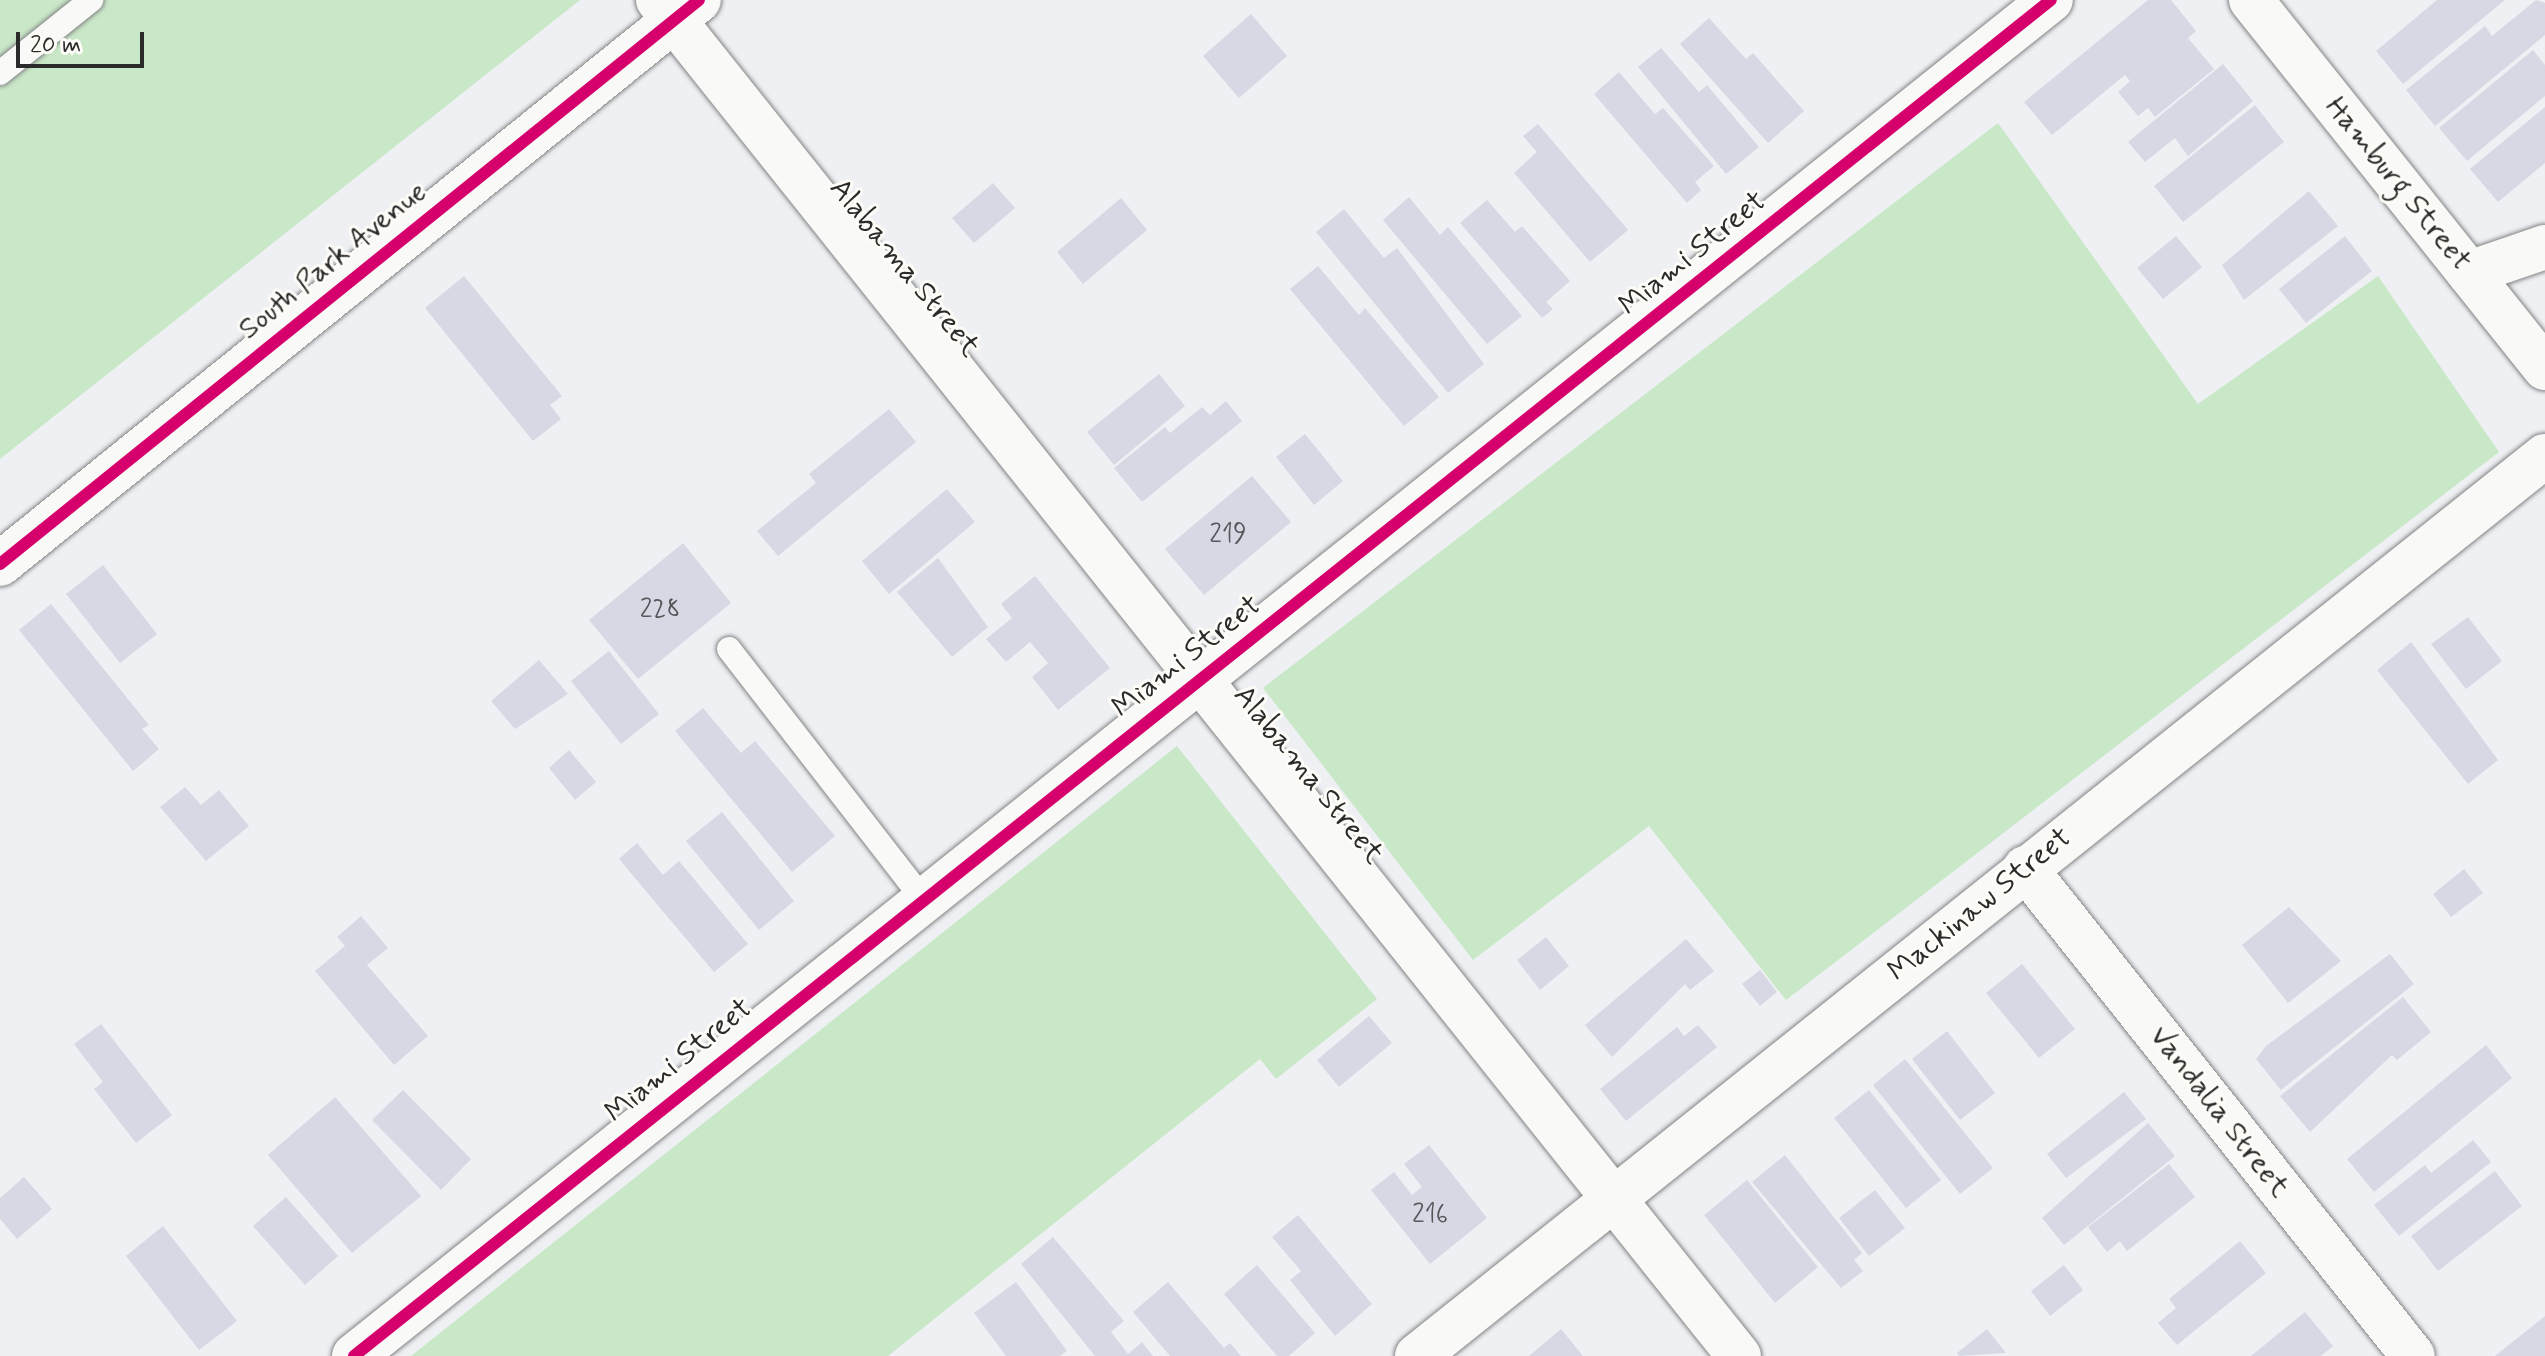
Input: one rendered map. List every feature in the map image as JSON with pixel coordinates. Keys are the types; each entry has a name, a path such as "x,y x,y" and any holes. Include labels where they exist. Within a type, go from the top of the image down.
{"street":[{"name":"Miami Street","path":"354,1356 1198,678 2051,0"},
{"name":"Hamburg Street","path":"2251,0 2545,368"},
{"name":"Alabama Street","path":"677,7 1198,678 1739,1356"},
{"name":"South Park Avenue","path":"0,564 677,7"},
{"path":"2469,273 2545,247"},
{"name":"Mackinaw Street","path":"1417,1356 2545,456"},
{"name":"Vandalia Street","path":"2025,868 2413,1356"}],"lane":[{"path":"0,73 91,0"},
{"path":"729,649 923,899"}],"green space":[{"path":"0,0 580,0 0,459"},
{"path":"1998,123 2198,404 2378,276 2499,452 1786,1000 1649,826 1473,960 1263,688"},
{"path":"1177,746 1377,999 1276,1079 1260,1059 888,1356 411,1356"}],"building":[{"path":"2148,0 2171,0 2196,31 2188,38 2214,69 2155,117 2148,108 2138,116 2118,92 2130,81 2125,75 2052,135 2024,102"},
{"path":"2437,0 2505,0 2403,84 2376,51"},
{"path":"2536,0 2545,3 2545,35 2435,126 2406,90 2485,26 2492,36"},
{"path":"1251,14 1287,56 1239,98 1203,56"},
{"path":"1709,18 1746,59 1753,53 1804,111 1768,143 1680,44"},
{"path":"1661,48 1699,92 1707,85 1759,147 1726,174 1638,67"},
{"path":"2533,50 2545,65 2545,96 2467,161 2439,128"},
{"path":"2223,64 2253,101 2188,156 2175,138 2145,162 2128,142"},
{"path":"1619,72 1655,114 1663,108 1714,166 1695,182 1701,190 1687,203 1594,94"},
{"path":"2255,105 2284,142 2183,222 2154,186"},
{"path":"2545,107 2545,163 2498,202 2470,169"},
{"path":"1538,124 1628,230 1590,262 1514,173 1537,152 1523,136"},
{"path":"993,183 1015,208 974,243 952,218"},
{"path":"2309,191 2338,226 2244,300 2222,265"},
{"path":"1409,197 1440,235 1448,227 1522,316 1487,344 1383,220"},
{"path":"1121,198 1147,230 1083,284 1057,252"},
{"path":"1487,200 1515,232 1522,226 1570,281 1546,302 1553,309 1542,318 1460,223"},
{"path":"1344,209 1384,258 1397,248 1484,364 1448,393 1316,232"},
{"path":"2176,236 2202,267 2163,299 2137,268"},
{"path":"2345,236 2372,271 2306,323 2279,289"},
{"path":"1318,266 1359,315 1365,308 1439,397 1404,426 1290,289"},
{"path":"464,276 562,396 550,405 561,419 533,441 425,308"},
{"path":"1159,374 1185,406 1114,465 1087,432"},
{"path":"1226,401 1242,421 1142,502 1114,468 1165,427 1170,433 1202,407 1210,415"},
{"path":"889,409 916,442 778,556 757,531 816,483 809,474"},
{"path":"1305,434 1343,481 1314,505 1276,457"},
{"path":"1252,476 1291,522 1204,595 1165,549"},
{"path":"947,489 975,522 889,594 862,561"},
{"path":"683,543 731,603 638,679 589,620"},
{"path":"938,558 988,627 952,657 897,592"},
{"path":"103,565 157,634 120,663 66,594"},
{"path":"1035,576 1110,668 1058,710 1032,677 1048,663 1030,642 1006,662 986,639 1012,618 1001,604"},
{"path":"51,604 149,725 142,729 159,749 133,771 19,630"},
{"path":"2468,617 2502,661 2466,689 2431,644"},
{"path":"2411,642 2498,760 2468,784 2377,670"},
{"path":"609,651 659,714 621,744 571,681"},
{"path":"539,660 568,694 515,729 491,701"},
{"path":"703,708 741,753 755,741 835,836 792,872 675,731"},
{"path":"569,750 596,782 575,800 549,768"},
{"path":"185,787 201,805 219,790 249,826 206,861 160,807"},
{"path":"722,812 794,901 759,930 686,841"},
{"path":"637,843 663,875 679,861 748,944 714,972 619,859"},
{"path":"2464,869 2483,893 2451,917 2433,894"},
{"path":"2289,907 2341,961 2288,1003 2242,945"},
{"path":"361,916 388,948 367,965 428,1036 394,1065 315,971 345,946 337,937"},
{"path":"1546,937 1569,966 1540,990 1517,960"},
{"path":"1686,939 1714,971 1690,990 1685,984 1612,1057 1585,1025"},
{"path":"2390,954 2414,984 2281,1090 2256,1059 2266,1046"},
{"path":"2022,964 2075,1029 2039,1058 1986,993"},
{"path":"1760,970 1777,992 1760,1006 1742,984"},
{"path":"2403,997 2431,1032 2397,1060 2392,1055 2310,1132 2280,1096"},
{"path":"1369,1016 1392,1043 1339,1087 1317,1060"},
{"path":"101,1024 172,1115 136,1143 94,1089 103,1082 74,1044"},
{"path":"1698,1025 1717,1047 1626,1121 1600,1089 1677,1027 1684,1036"},
{"path":"1947,1031 1995,1093 1960,1120 1912,1059"},
{"path":"2486,1045 2512,1078 2374,1192 2347,1159"},
{"path":"1905,1059 1993,1168 1960,1194 1873,1085"},
{"path":"403,1090 471,1159 441,1190 372,1120"},
{"path":"1869,1090 1941,1180 1906,1208 1834,1118"},
{"path":"2124,1092 2146,1119 2066,1178 2047,1154"},
{"path":"335,1097 421,1196 352,1253 268,1155"},
{"path":"2148,1123 2175,1156 2064,1245 2042,1218"},
{"path":"2473,1140 2491,1162 2399,1236 2374,1205 2425,1165 2431,1173"},
{"path":"1429,1145 1487,1218 1430,1264 1371,1190 1394,1172 1412,1195 1422,1187 1404,1164"},
{"path":"1785,1155 1862,1253 1854,1260 1863,1271 1841,1288 1752,1182"},
{"path":"2169,1164 2195,1197 2127,1251 2120,1241 2107,1252 2088,1227"},
{"path":"2495,1171 2522,1206 2438,1271 2411,1236"},
{"path":"24,1177 52,1209 17,1239 0,1219 0,1198"},
{"path":"1747,1180 1818,1267 1775,1303 1704,1215"},
{"path":"1875,1190 1905,1228 1869,1256 1839,1218"},
{"path":"286,1197 338,1256 305,1285 253,1226"},
{"path":"1298,1215 1372,1304 1335,1336 1290,1280 1301,1271 1272,1237"},
{"path":"163,1226 237,1321 199,1350 126,1256"},
{"path":"1053,1237 1124,1321 1111,1332 1128,1354 1142,1342 1153,1356 1095,1356 1021,1264"},
{"path":"2240,1241 2266,1273 2177,1345 2158,1323 2176,1308 2169,1299"},
{"path":"1257,1265 1315,1333 1289,1356 1277,1356 1224,1294"},
{"path":"2064,1265 2083,1290 2050,1316 2031,1291"},
{"path":"1016,1282 1067,1351 1060,1356 1006,1356 974,1313"},
{"path":"1168,1282 1224,1348 1230,1343 1241,1356 1170,1356 1133,1312"},
{"path":"2305,1312 2333,1346 2321,1356 2251,1356"},
{"path":"2545,1316 2545,1356 2495,1356"},
{"path":"1561,1329 1583,1356 1529,1356"},
{"path":"1987,1329 2006,1353 1959,1356 1957,1353"}],"cycle path":[{"path":"0,564 699,0"},
{"path":"354,1356 2051,0"}]}
